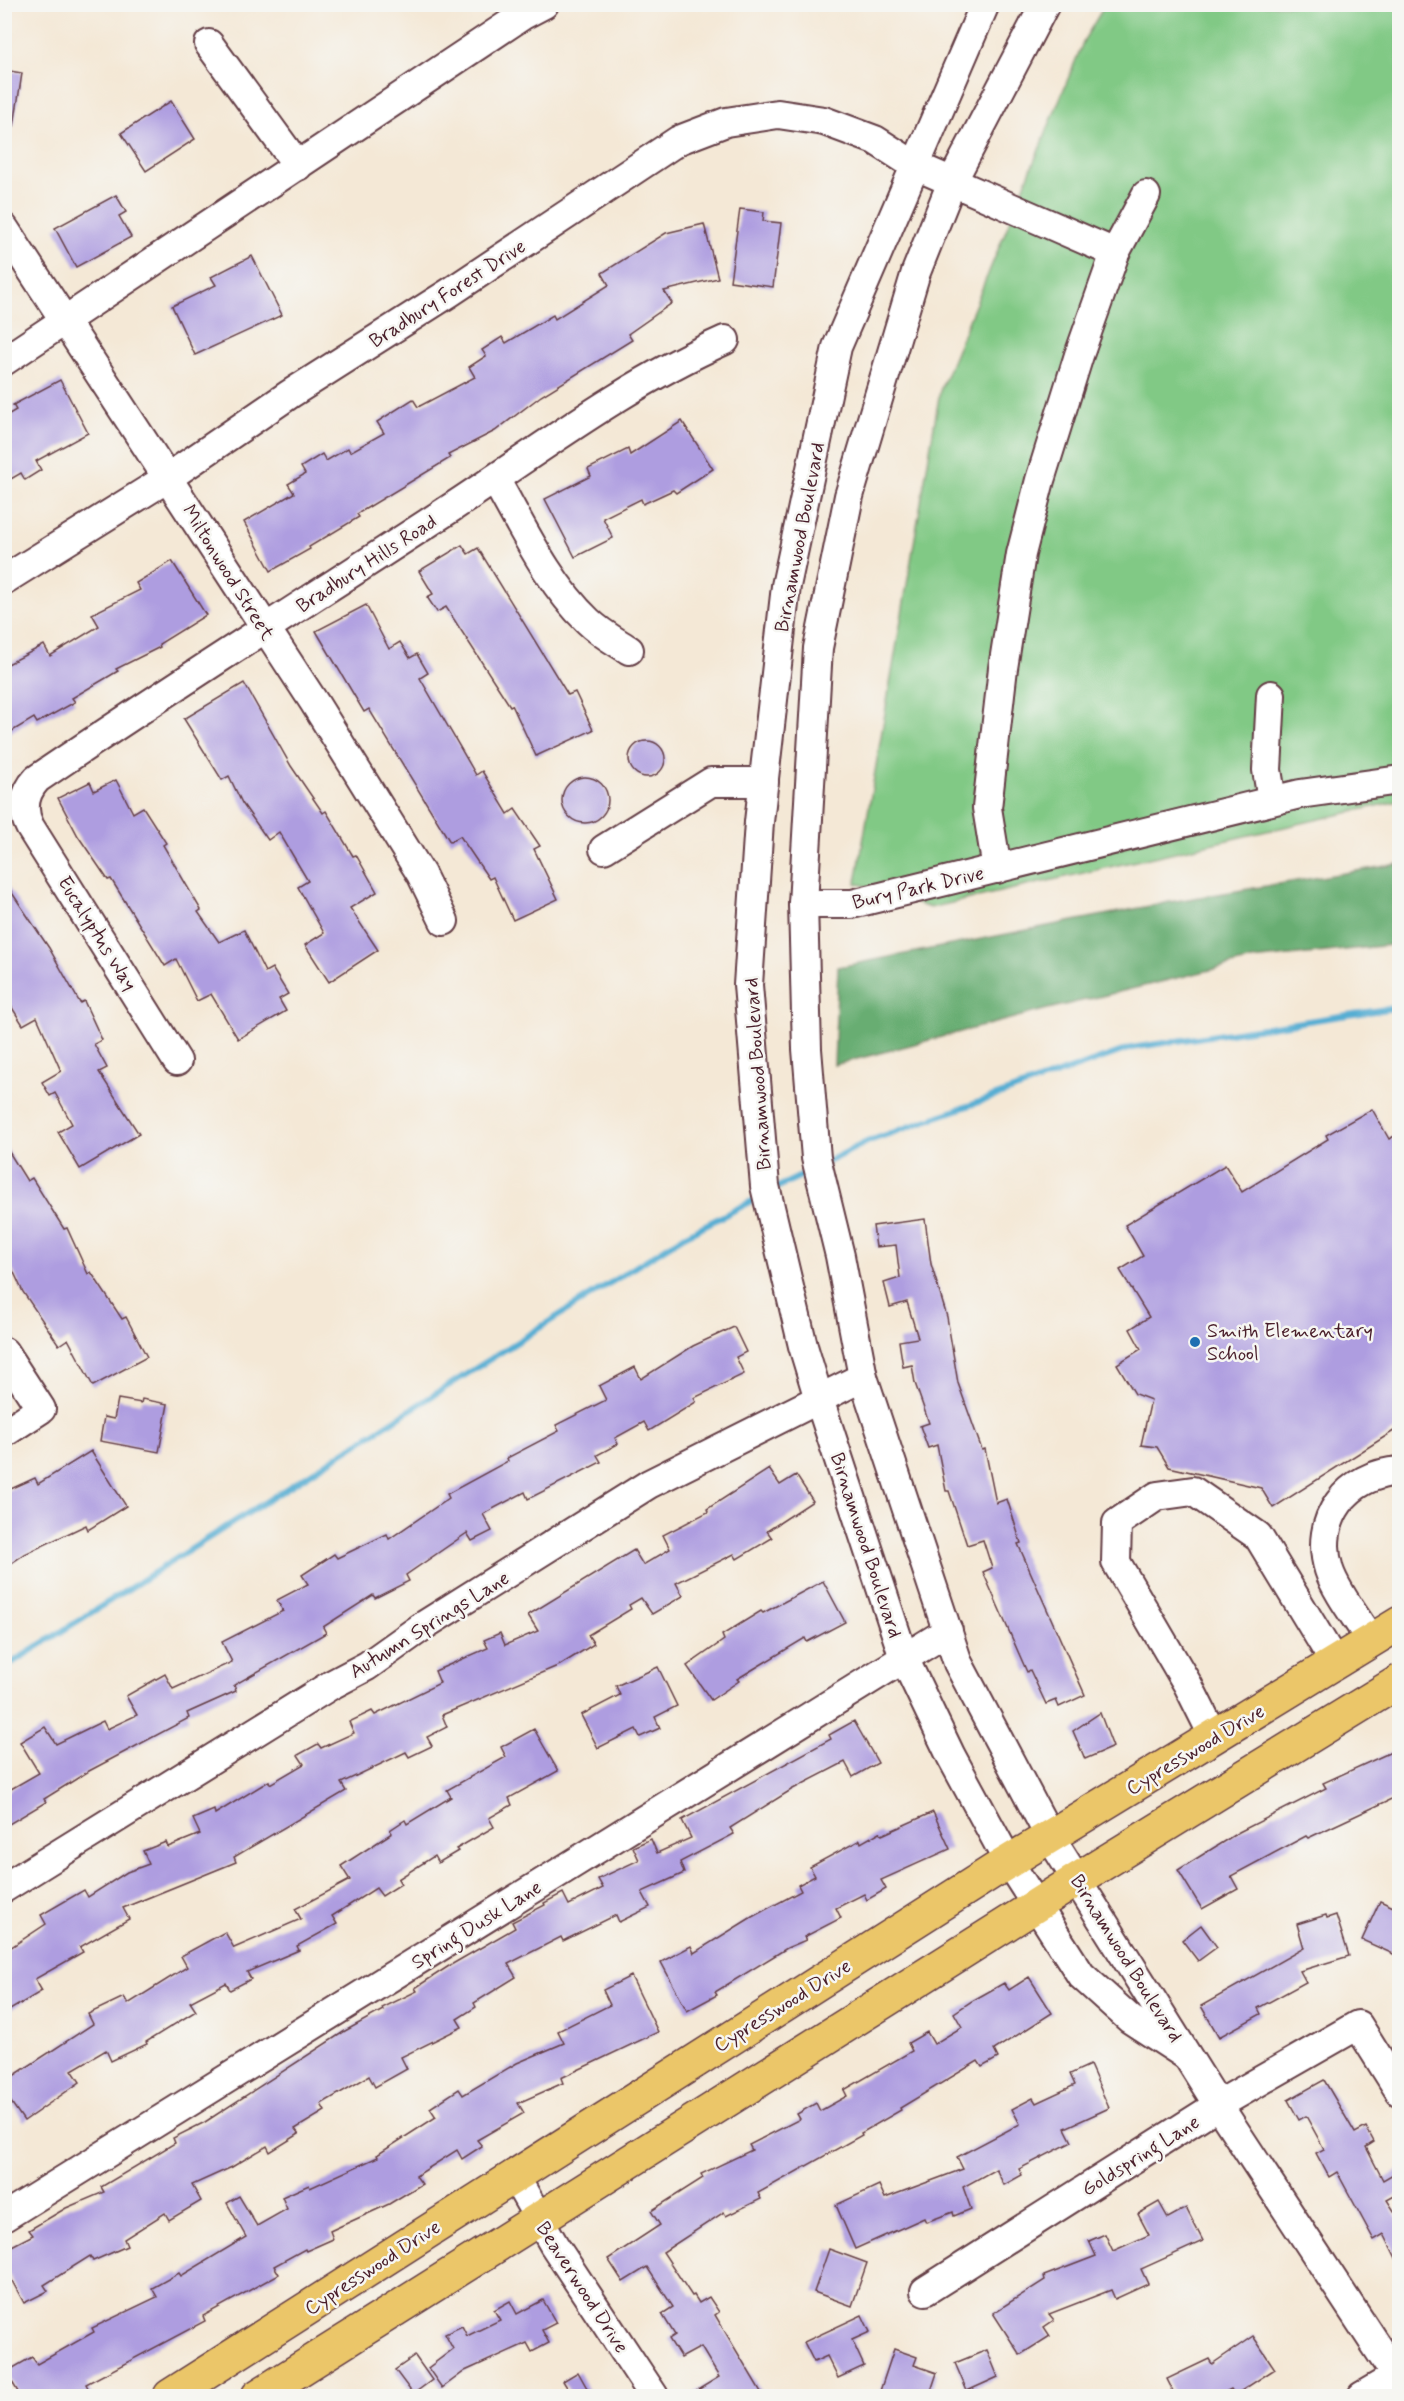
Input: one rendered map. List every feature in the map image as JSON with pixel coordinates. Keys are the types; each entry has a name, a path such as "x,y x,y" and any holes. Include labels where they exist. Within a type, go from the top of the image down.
{"main road":[{"name":"Cypresswood Drive","path":"170,2397 514,2175 1008,1862 1400,1623"},
{"path":"258,2397 1077,1879 1393,1685 1355,1651"}],"street":[{"name":"Birnamwood Boulevard","path":"985,4 837,347 786,586 764,782 748,985 765,1186 803,1346 819,1399 904,1658 951,1756 1008,1862 1081,1975 1131,2019 1191,2059"},
{"name":"Birnamwood Boulevard","path":"1045,4 990,114 952,182 916,272 849,496 822,624 818,648 803,904 807,1049 816,1158 840,1256 863,1377 958,1663 1050,1837 1218,2105 1398,2379"},
{"path":"4,361 298,166 528,8"},
{"path":"209,44 298,166"},
{"name":"Bradbury Forest Drive","path":"4,580 169,477 290,394 449,293 679,140 726,122 778,114 824,121 875,140 914,165 952,182"},
{"path":"952,182 1116,253"},
{"path":"997,870 987,808 1003,668 1021,554 1040,480 1079,355 1116,253 1146,195"},
{"name":"Miltonwood Street","path":"4,228 169,477 264,629 314,702 421,874 444,921"},
{"name":"Bradbury Hills Road","path":"24,804 29,788 37,779 671,365 725,340"},
{"path":"495,479 550,572 575,607 603,635 629,650"},
{"path":"1271,695 1267,770 1272,800"},
{"name":"Bury Park Drive","path":"803,904 852,904 997,870 1272,800 1400,780"},
{"path":"604,849 711,782 764,782"},
{"name":"Eucalyptus Way","path":"24,804 30,827 177,1061"},
{"path":"4,1352 41,1409 4,1433"},
{"name":"Autumn Springs Lane","path":"4,1888 321,1691 368,1666 426,1624 649,1484 863,1377"},
{"path":"1355,1651 1329,1572 1324,1537 1335,1506 1347,1492 1378,1475 1400,1472"},
{"path":"1214,1737 1188,1684 1116,1562 1117,1523 1157,1496 1193,1491 1258,1536 1355,1651"},
{"name":"Spring Dusk Lane","path":"4,2217 948,1631"},
{"name":"Goldspring Lane","path":"925,2291 1218,2105 1358,2025 1400,2092"},
{"name":"Beaverwood Drive","path":"514,2175 554,2245 654,2397"},
{"path":"1362,2397 1398,2379"}],"green space":[{"path":"1105,5 1399,5 1399,801 930,908 856,883 940,391 1084,40"},
{"path":"1399,864 1399,944 1252,960 1048,1009 834,1065 838,967 1170,902"}],"building":[{"path":"4,70 22,73 14,126 4,125"},
{"path":"171,101 195,139 146,171 121,133"},
{"path":"116,195 126,212 119,216 131,237 76,267 55,228"},
{"path":"740,209 764,212 763,221 781,223 773,287 730,281"},
{"path":"704,224 718,278 664,291 672,303 628,334 632,340 541,396 495,431 448,455 450,458 357,514 359,517 271,571 244,522 294,493 288,484 305,474 301,467 322,454 326,461 348,448 350,452 384,433 377,422 413,399 418,407 475,377 469,367 486,356 482,350 502,337 506,343 553,315 555,319 609,285 602,273 666,233"},
{"path":"252,256 282,315 195,355 172,306 216,285 211,277"},
{"path":"60,380 88,433 36,461 41,470 25,480 21,473 4,483 4,417 16,410 13,405"},
{"path":"682,421 713,469 676,493 673,490 643,504 641,499 603,518 613,538 575,557 545,499 591,476 588,469 628,449 630,455"},
{"path":"462,545 468,554 478,548 568,695 575,692 593,730 536,756 512,705 510,706 446,607 437,612 427,597 433,594 419,571"},
{"path":"172,561 206,615 159,644 160,647 116,669 118,671 72,698 75,702 37,723 34,718 4,736 4,666 44,645 50,656 99,626 92,614 140,590 136,583"},
{"path":"366,605 389,649 400,642 410,658 417,654 428,673 420,678 476,775 482,771 508,814 515,809 540,846 534,849 558,899 513,920 493,877 489,879 460,836 450,842 369,709 364,712 316,631"},
{"path":"244,683 291,766 323,813 326,811 353,856 356,855 377,892 350,908 378,950 329,982 305,945 324,933 298,887 308,881 279,832 268,840 242,803 229,776 222,780 184,719"},
{"path":"647,741 660,746 665,759 660,772 647,777 634,772 629,759 634,746"},
{"path":"585,777 601,784 608,800 601,816 585,823 569,816 562,800 569,784"},
{"path":"116,780 133,813 143,807 166,843 163,845 201,910 198,912 219,942 244,930 265,972 272,968 288,994 279,999 286,1011 238,1039 211,994 197,1001 176,959 165,966 111,879 108,880 78,836 58,798 90,782 94,791"},
{"path":"4,881 49,948 80,1003 84,1001 102,1040 94,1044 107,1068 99,1072 139,1134 80,1169 58,1132 72,1124 55,1093 50,1096 42,1082 61,1071 37,1017 23,1025 11,1006 4,1010"},
{"path":"1372,1109 1389,1139 1400,1133 1400,1427 1273,1508 1261,1488 1169,1467 1157,1447 1141,1445 1151,1400 1135,1394 1117,1364 1141,1349 1130,1329 1149,1317 1120,1270 1143,1256 1125,1225 1225,1165 1242,1192 1328,1139 1326,1135"},
{"path":"4,1144 27,1181 32,1178 64,1229 67,1228 88,1274 91,1272 122,1319 126,1317 147,1357 93,1386 68,1339 59,1345 23,1292 4,1251"},
{"path":"925,1219 931,1264 947,1317 958,1383 982,1450 985,1449 996,1503 1007,1499 1021,1543 1018,1544 1085,1695 1059,1707 1056,1700 1046,1704 1030,1670 1027,1672 983,1572 992,1568 983,1540 967,1545 949,1491 946,1491 937,1445 928,1448 920,1426 929,1423 915,1383 912,1365 903,1367 899,1341 918,1338 907,1302 890,1307 884,1283 900,1278 896,1245 876,1247 873,1226"},
{"path":"734,1327 746,1352 736,1357 744,1374 694,1398 696,1402 649,1431 644,1422 615,1438 618,1444 597,1455 601,1462 528,1499 525,1492 483,1514 492,1531 472,1541 467,1533 406,1575 409,1581 375,1598 373,1595 323,1627 326,1633 234,1685 236,1691 187,1713 189,1718 89,1771 44,1799 46,1802 4,1827 4,1793 39,1773 20,1742 45,1727 56,1744 103,1721 107,1729 137,1715 126,1696 165,1674 173,1689 232,1662 222,1642 283,1611 277,1600 308,1584 302,1575 334,1554 337,1558 387,1534 389,1539 449,1498 447,1494 508,1461 507,1458 559,1431 556,1425 606,1400 599,1386 635,1367 641,1379 693,1346"},
{"path":"118,1399 141,1403 142,1399 168,1404 159,1452 100,1441 104,1417 114,1419"},
{"path":"91,1451 126,1506 88,1530 86,1525 25,1554 4,1568 4,1492 35,1478 38,1484"},
{"path":"769,1469 780,1485 796,1475 813,1501 767,1531 772,1538 737,1559 734,1554 676,1583 683,1596 652,1614 641,1598 629,1605 631,1609 588,1635 594,1644 560,1665 442,1715 447,1727 427,1737 432,1746 409,1757 406,1752 341,1783 346,1791 234,1857 236,1862 123,1908 129,1919 80,1947 83,1952 35,1979 42,1991 10,2010 4,2000 4,1952 46,1924 41,1915 84,1890 88,1897 127,1872 149,1864 143,1851 166,1842 168,1847 200,1834 193,1819 214,1810 215,1814 269,1781 270,1784 304,1764 298,1755 318,1744 321,1748 354,1733 349,1722 372,1711 375,1715 440,1683 435,1671 488,1648 484,1640 500,1633 505,1645 538,1631 528,1615 634,1550 643,1565 670,1549 663,1535 708,1512 707,1509"},
{"path":"823,1581 845,1622 807,1642 805,1638 737,1679 739,1681 711,1700 687,1666 724,1640 722,1635 761,1611 763,1613"},
{"path":"658,1667 677,1706 655,1717 660,1728 640,1737 636,1729 598,1748 581,1715 620,1695 616,1686"},
{"path":"1100,1713 1113,1747 1085,1759 1073,1731"},
{"path":"854,1721 878,1763 853,1777 845,1762 791,1790 730,1828 734,1834 680,1862 684,1873 642,1892 650,1907 619,1922 616,1915 563,1941 561,1937 508,1964 516,1977 474,2003 476,2007 457,2019 462,2027 401,2057 407,2069 375,2087 369,2076 321,2104 325,2111 295,2129 299,2134 270,2152 267,2146 232,2167 192,2185 201,2201 169,2220 165,2213 124,2239 127,2246 93,2261 90,2256 44,2285 48,2291 24,2303 4,2266 4,2250 33,2235 29,2230 66,2208 104,2192 101,2187 175,2143 173,2138 205,2122 345,2031 383,2010 382,2008 417,1991 415,1988 449,1966 515,1928 512,1922 563,1893 569,1905 603,1888 598,1879 639,1860 633,1847 651,1839 657,1853 691,1838 682,1820 831,1739 829,1735"},
{"path":"534,1729 558,1771 509,1798 512,1805 489,1818 494,1827 456,1849 458,1851 438,1863 434,1856 398,1879 401,1884 382,1896 376,1888 332,1916 337,1924 297,1946 299,1950 247,1972 251,1979 230,1990 226,1983 190,2002 196,2011 146,2042 147,2044 111,2061 106,2050 72,2070 80,2082 24,2121 4,2092 4,2082 93,2024 88,2014 124,1997 128,2004 187,1967 181,1956 225,1932 234,1948 301,1919 295,1909 350,1880 341,1866 392,1833 390,1830 405,1820 407,1824 451,1797 447,1790 506,1757 501,1747"},
{"path":"1400,1748 1400,1795 1308,1838 1306,1836 1231,1876 1238,1889 1202,1909 1178,1870 1239,1832 1326,1788 1323,1783"},
{"path":"933,1812 950,1849 881,1880 886,1889 867,1900 864,1894 836,1908 841,1918 804,1937 806,1940 787,1948 715,1992 717,1995 687,2011 661,1962 691,1946 694,1953 752,1917 801,1891 798,1885 815,1876 810,1867 860,1840 861,1843 880,1832 882,1835"},
{"path":"1380,1901 1400,1910 1400,1957 1362,1940"},
{"path":"1326,1915 1327,1918 1336,1915 1349,1956 1300,1971 1306,1982 1258,2008 1261,2014 1219,2037 1201,2006 1304,1948 1297,1924"},
{"path":"1201,1925 1217,1947 1198,1961 1182,1940"},
{"path":"631,1976 658,2032 561,2078 563,2083 518,2103 524,2113 477,2140 482,2146 462,2159 457,2150 416,2176 422,2184 389,2204 330,2231 333,2239 306,2251 305,2249 274,2266 279,2274 203,2316 205,2321 86,2384 93,2397 21,2397 6,2372 32,2357 37,2364 94,2332 92,2328 157,2297 152,2288 179,2273 181,2276 246,2237 227,2203 239,2196 257,2226 287,2209 282,2197 309,2185 310,2188 378,2157 377,2155 436,2117 430,2108 459,2089 463,2095 517,2063 564,2043 558,2031 610,2005 603,1990"},
{"path":"1029,1977 1052,2013 994,2050 998,2058 982,2067 978,2061 900,2108 901,2110 861,2133 862,2135 758,2193 761,2199 726,2216 724,2212 663,2252 699,2303 709,2297 719,2312 715,2315 764,2397 686,2397 719,2377 701,2347 681,2358 669,2339 675,2335 662,2314 673,2307 647,2267 623,2282 608,2259 660,2225 651,2211 703,2178 701,2174 752,2150 749,2145 800,2119 797,2114 816,2103 820,2111 847,2096 844,2090 912,2051 908,2043 927,2032 934,2044 962,2027 954,2013 972,2001 1004,1983 1009,1990"},
{"path":"1090,2065 1109,2108 1065,2128 1072,2142 1019,2169 1022,2175 1004,2185 996,2169 963,2187 971,2209 954,2216 953,2212 926,2222 924,2218 855,2249 836,2205 879,2185 885,2198 963,2169 957,2157 1020,2124 1012,2109 1033,2098 1036,2103 1075,2085 1070,2074"},
{"path":"1324,2080 1355,2133 1366,2127 1374,2142 1366,2147 1383,2180 1400,2170 1400,2193 1387,2200 1400,2220 1400,2266 1384,2234 1374,2240 1337,2172 1329,2177 1316,2153 1324,2149 1306,2116 1299,2120 1288,2100"},
{"path":"1159,2202 1168,2218 1186,2208 1203,2241 1141,2269 1148,2284 1115,2299 1111,2290 1049,2314 1054,2320 1044,2327 1050,2336 1020,2355 993,2313 1045,2280 1044,2276 1096,2256 1089,2241 1105,2234 1113,2251 1149,2235 1138,2214"},
{"path":"829,2249 867,2263 852,2306 814,2292"},
{"path":"543,2300 556,2323 542,2330 549,2343 532,2352 527,2343 465,2371 442,2388 428,2368 453,2349 445,2334 462,2326 467,2336 500,2320 494,2310 510,2301 517,2314"},
{"path":"862,2315 870,2332 852,2340 864,2366 838,2378 827,2356 814,2362 804,2342"},
{"path":"1253,2336 1275,2369 1235,2395 1231,2389 1216,2397 1176,2397 1167,2379 1209,2359 1212,2364"},
{"path":"894,2349 917,2357 914,2365 937,2373 929,2397 878,2397"},
{"path":"987,2350 998,2377 967,2391 955,2363"},
{"path":"415,2356 432,2380 413,2394 395,2370"},
{"path":"578,2372 592,2397 573,2397 563,2381"}],"waterway":[{"path":"825,1163 869,1141 1131,1048 1400,1007"},
{"path":"774,1189 811,1171"},
{"path":"4,1668 684,1236 760,1197"}],"place":[{"name":"Smith Elementary School","path":"1195,1342"}]}
